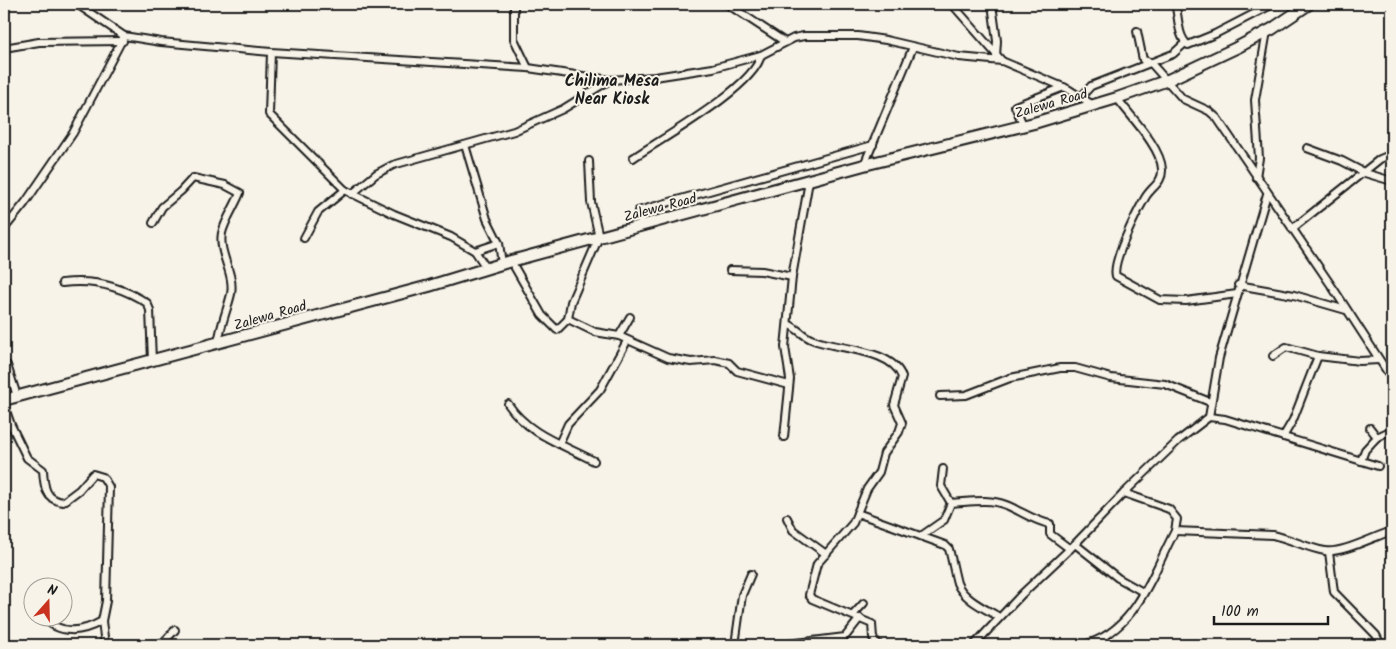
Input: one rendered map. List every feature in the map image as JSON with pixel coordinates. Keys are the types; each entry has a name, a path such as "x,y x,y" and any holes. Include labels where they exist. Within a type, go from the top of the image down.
{"highway":[{"name":"Zalewa Road","path":"4,400 218,344 507,262 642,227 864,165 1023,125 1117,98 1168,80 1267,31 1309,4"}],"street":[{"path":"77,4 123,39"},
{"path":"514,4 514,39 528,68"},
{"path":"727,4 785,42"},
{"path":"952,4 1002,61 1064,87 1093,105"},
{"path":"992,4 997,41 996,56"},
{"path":"1175,4 1177,20 1185,43"},
{"path":"1185,43 1190,45 1273,4"},
{"path":"1256,177 1259,158 1254,100 1267,31"},
{"path":"1137,32 1142,60 1150,62 1168,80 1183,100 1209,112 1217,118 1392,379"},
{"path":"4,48 39,42 123,39 271,52 528,68 610,80 655,77 713,68 761,55 785,42 804,36 835,34 886,40 978,60 1002,61"},
{"path":"4,229 73,133 99,80 123,39"},
{"path":"1081,97 1090,86 1173,54 1185,43"},
{"path":"864,165 913,47"},
{"path":"271,52 269,114 345,190 408,221 452,237 475,252 487,268"},
{"path":"633,158 706,112 755,70 761,55"},
{"path":"352,194 376,174 393,166 514,131 563,109 610,80"},
{"path":"1023,125 1015,106 1064,87"},
{"path":"1117,98 1156,151 1162,168 1162,178 1146,196 1129,232 1116,267 1116,276 1160,300 1186,302 1237,294"},
{"path":"465,145 487,219 507,262 542,315 557,330 568,318 571,302 599,238 591,202 589,161"},
{"path":"642,227 638,211 873,145"},
{"path":"1307,148 1342,161 1364,173 1392,181"},
{"path":"1292,229 1380,160 1392,154"},
{"path":"153,223 162,207 193,178 225,185 240,193 222,232 223,257 231,280 231,294 220,327 218,344"},
{"path":"784,437 789,385 785,347 792,277 809,181"},
{"path":"304,238 318,212 345,190"},
{"path":"1209,417 1210,402 1219,358 1238,285 1267,194"},
{"path":"475,252 499,242"},
{"path":"730,270 762,271 792,277"},
{"path":"62,283 80,281 111,286 147,303 151,315 152,360"},
{"path":"1238,285 1330,304 1346,310"},
{"path":"1312,305 1330,304"},
{"path":"619,336 630,316"},
{"path":"568,318 595,332 619,336 668,358 691,362 715,360 729,363 737,371 789,385"},
{"path":"788,324 798,328 809,338 881,358 892,363 900,371 902,377 894,405 902,423 899,432 884,454 879,472 867,489 849,528 816,568 810,597 872,624 873,638 879,645"},
{"path":"559,444 568,424 600,390 627,341"},
{"path":"1273,356 1286,347 1318,356 1360,361 1379,360"},
{"path":"1283,437 1293,420 1318,356"},
{"path":"4,364 7,365 17,396"},
{"path":"940,396 966,395 1010,378 1060,368 1075,368 1111,378 1165,384 1210,402"},
{"path":"508,404 532,430 594,461"},
{"path":"4,405 11,425 27,458 44,470 46,492 49,497 63,502 79,490 94,474 102,477 109,488 106,601 102,621 106,645"},
{"path":"974,645 999,617 1073,547 1124,493 1178,441 1209,417 1225,419 1378,466"},
{"path":"1370,428 1377,438"},
{"path":"1361,461 1365,450 1377,438 1392,430"},
{"path":"943,469 941,486 951,503"},
{"path":"1083,645 1107,637 1130,615 1175,530 1177,519 1169,509 1124,493"},
{"path":"951,503 989,500 1006,505 1039,522 1050,524 1050,534 1143,592"},
{"path":"921,536 944,520 951,503"},
{"path":"857,513 945,545 949,548 958,585 968,597 999,617"},
{"path":"788,518 793,530 826,554"},
{"path":"1175,530 1218,534 1243,532 1273,535 1289,538 1329,552 1344,549 1392,531"},
{"path":"1329,552 1334,592 1376,635 1381,645"},
{"path":"735,645 742,595 752,574"},
{"path":"853,615 864,603"},
{"path":"780,645 845,637 860,618"},
{"path":"53,626 72,632 102,621"},
{"path":"161,645 175,630"}],"district":[{"name":"Chilima Mesa Near Kiosk","path":"612,89"}]}
